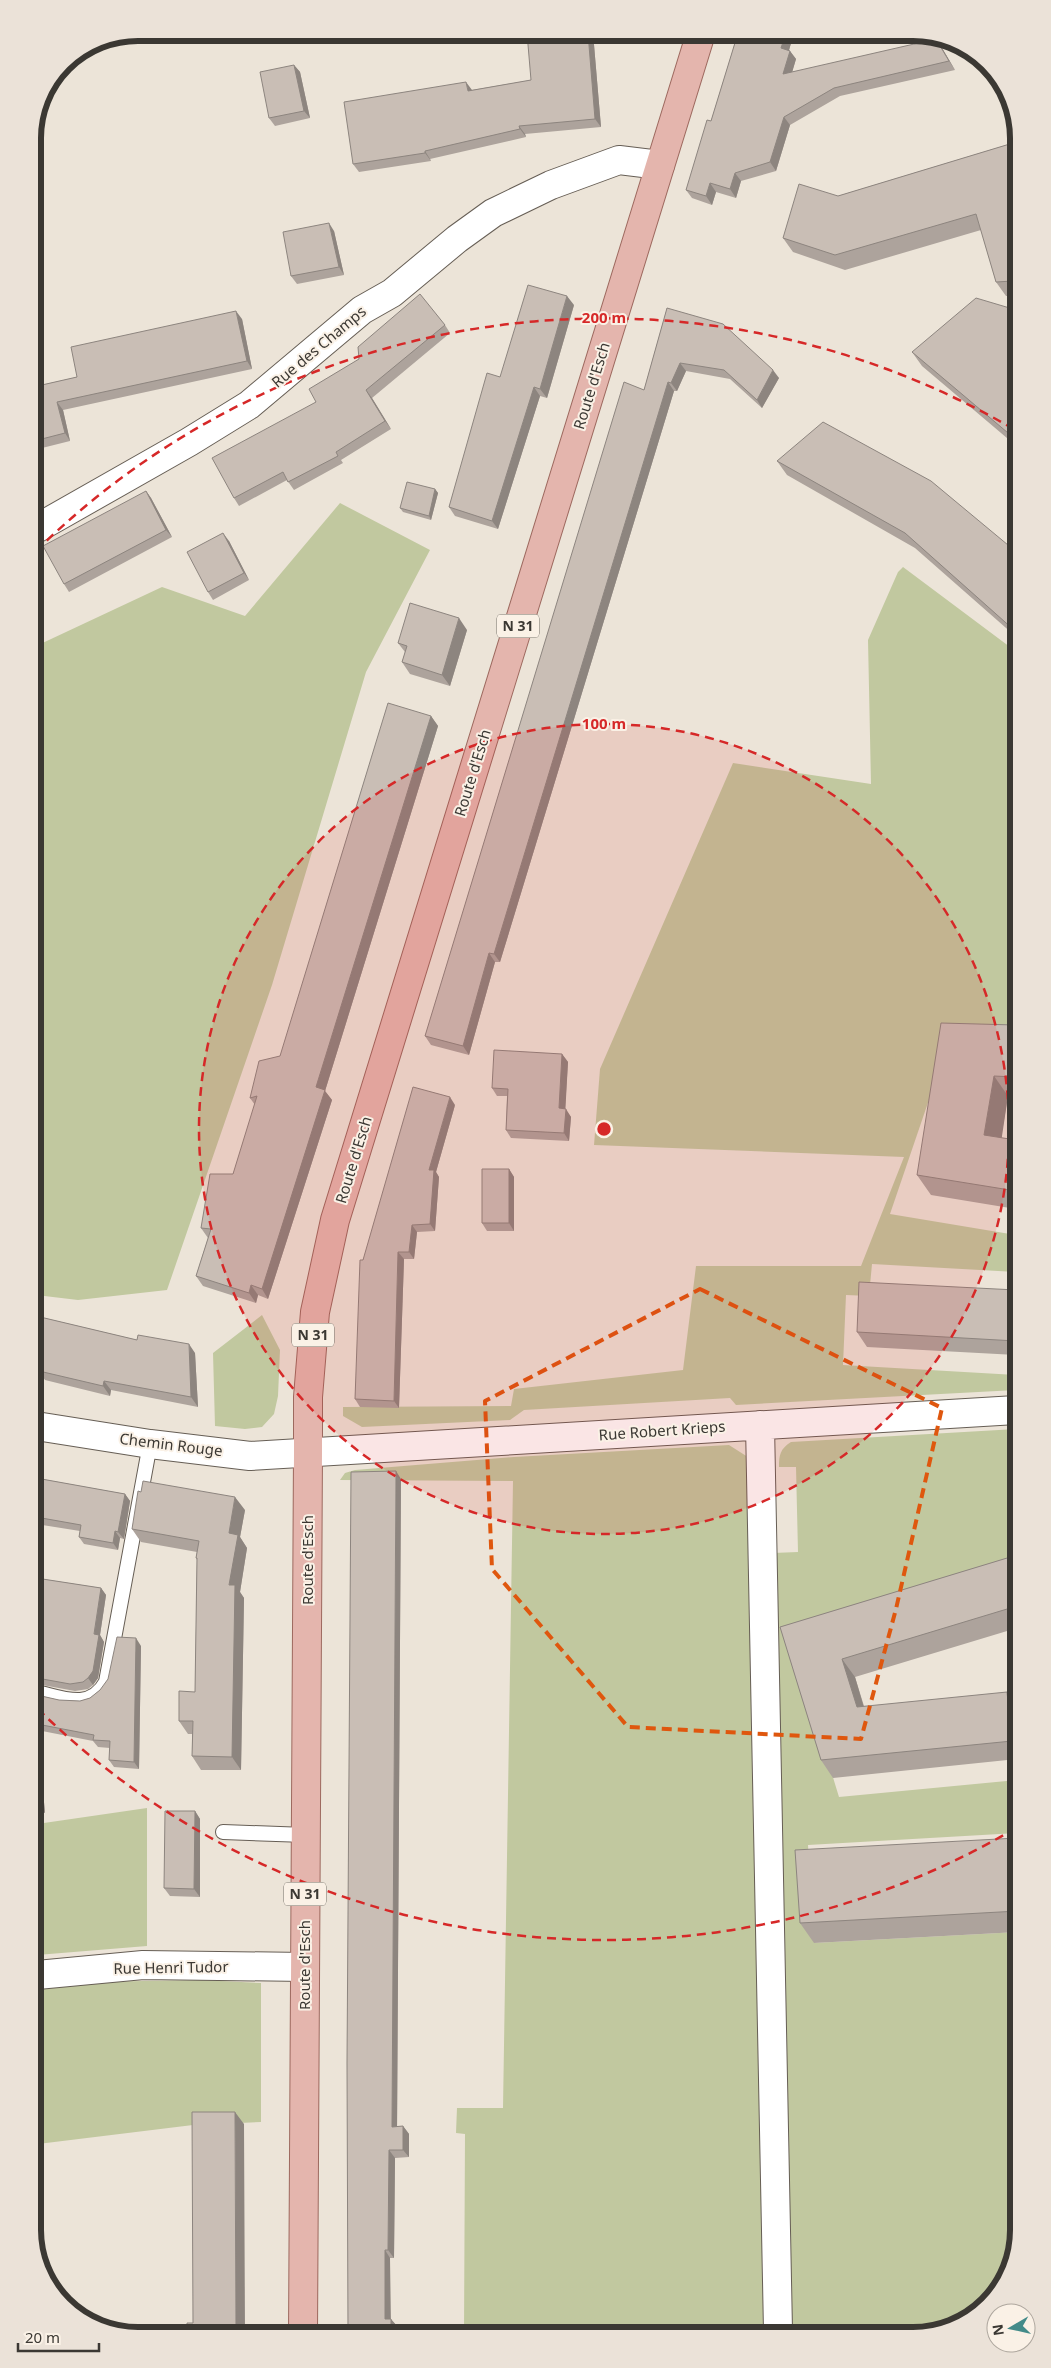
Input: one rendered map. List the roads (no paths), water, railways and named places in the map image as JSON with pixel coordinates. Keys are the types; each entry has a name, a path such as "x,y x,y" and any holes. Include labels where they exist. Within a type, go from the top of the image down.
{"main road":[{"name":"Route d'Esch","path":"303,2327 308,1398 315,1312 335,1220 699,41"}],"street":[{"name":"Rue des Champs","path":"41,526 189,442 249,405 362,310 392,293 457,239 493,213 551,185 618,160 660,165"},
{"name":"Rue Robert Krieps","path":"308,1453 760,1424 1010,1410"},
{"path":"760,1424 778,2327"},
{"name":"Chemin Rouge","path":"41,1427 150,1444 250,1456 308,1453"},
{"name":"Rue Henri Tudor","path":"41,1974 143,1965 305,1967"}],"lane":[{"path":"41,1693 78,1701 91,1698 100,1693 106,1682 150,1444"},
{"path":"223,1832 306,1835"}]}
